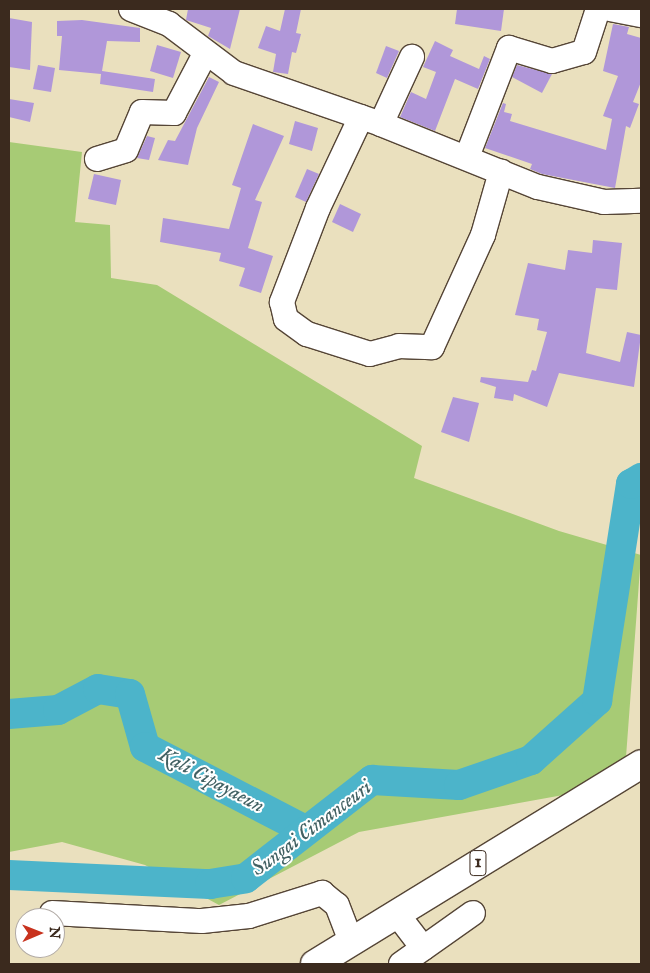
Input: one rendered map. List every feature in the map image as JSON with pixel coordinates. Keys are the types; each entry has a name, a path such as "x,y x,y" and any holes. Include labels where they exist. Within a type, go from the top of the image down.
{"highway":[{"name":"1","path":"315,964 641,764"}],"street":[{"path":"131,9 169,24 206,54 234,73 371,121 467,157 501,172 566,195 604,202 641,201"},
{"path":"467,157 509,48 552,61 584,52 598,9"},
{"path":"610,9 641,15"},
{"path":"98,159 126,150 142,112 174,113 206,54"},
{"path":"412,57 318,208 282,302 286,319 307,334 370,354 399,346 432,347 483,235 501,172"},
{"path":"65,914 202,921 249,916 322,893 337,905 352,941"},
{"path":"401,964 473,913"},
{"path":"397,914 423,948"}],"green space":[{"path":"9,142 82,152 75,222 110,225 111,278 157,285 422,446 414,478 559,531 641,555 624,784 359,832 219,905 145,865 62,842 9,852"}],"building":[{"path":"188,9 240,9 230,49 208,36 211,28 186,20"},
{"path":"285,9 301,9 296,33 301,34 296,53 292,52 288,74 273,72 276,54 258,48 266,26 280,31"},
{"path":"457,9 504,9 501,31 455,24"},
{"path":"9,18 32,22 30,70 9,67"},
{"path":"82,20 140,28 140,42 107,41 102,71 155,79 153,92 100,84 101,74 59,70 62,36 57,36 57,21"},
{"path":"613,24 629,27 627,34 641,38 641,82 633,102 639,104 630,128 626,126 615,188 542,174 530,169 532,164 485,148 503,103 506,104 504,112 512,114 510,121 606,150 612,119 603,116 618,76 603,71"},
{"path":"435,41 453,50 450,56 479,69 484,56 490,59 478,89 455,79 435,131 400,117 411,92 426,99 436,72 423,67"},
{"path":"157,45 181,52 173,78 150,71"},
{"path":"386,46 399,51 387,78 376,73"},
{"path":"38,65 55,68 51,92 33,89"},
{"path":"517,65 552,74 542,93 512,77"},
{"path":"209,77 219,82 197,128 188,165 158,160 168,140 175,141"},
{"path":"9,99 34,103 30,122 9,117"},
{"path":"295,121 318,128 312,151 289,144"},
{"path":"253,124 284,136 255,200 262,202 248,248 273,256 261,293 239,286 245,268 219,261 221,253 160,242 163,218 229,229 241,188 232,185"},
{"path":"147,136 155,138 149,160 137,158"},
{"path":"307,169 319,174 306,202 295,197"},
{"path":"94,174 121,180 116,205 88,199"},
{"path":"340,204 361,214 353,232 332,222"},
{"path":"593,240 622,243 617,290 596,288 586,353 620,362 627,332 641,335 634,387 559,373 547,407 514,394 513,401 494,398 496,387 480,382 481,377 528,382 532,370 536,371 547,332 537,330 539,319 515,315 528,263 565,270 568,250 592,253"},
{"path":"453,397 479,403 469,442 441,432"}],"waterway":[{"name":"Sungai Cimanceuri","path":"9,875 210,884 246,878 372,780 459,785 531,760 597,701 631,484 641,478"},
{"name":"Kali Cipayaeun","path":"9,714 58,710 98,689 130,694 145,747 305,830"}]}
